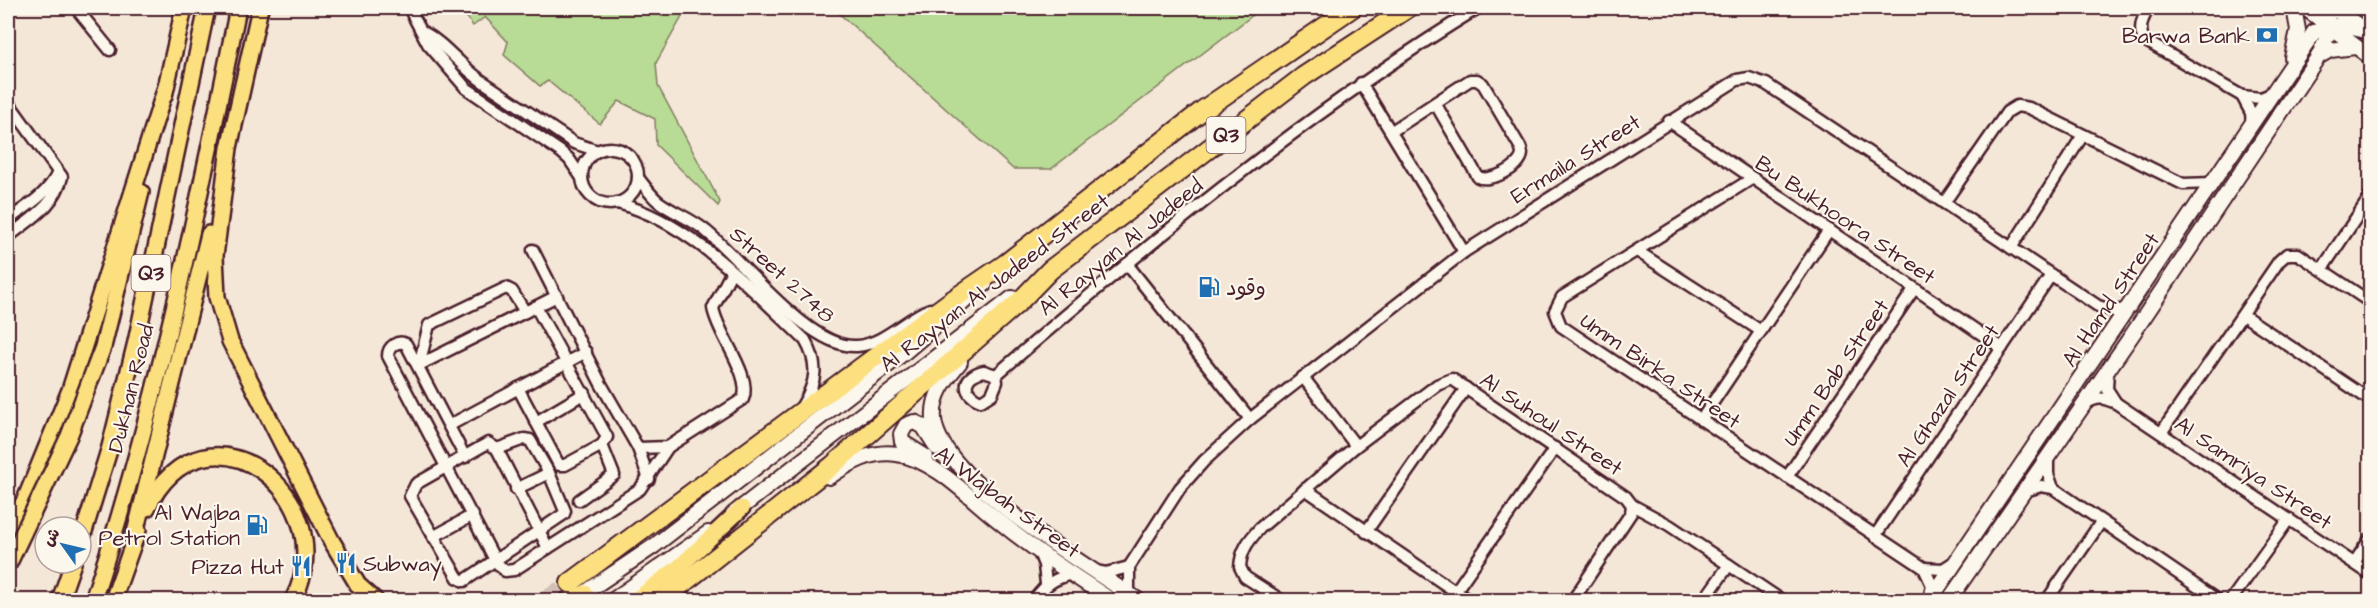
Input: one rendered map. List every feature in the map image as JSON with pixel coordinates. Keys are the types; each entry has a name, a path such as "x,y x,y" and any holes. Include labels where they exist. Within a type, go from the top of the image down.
{"highway":[{"name":"Al Rayyan Al Jadeed Street","path":"1005,264 1203,110 1352,8"},
{"name":"Al Rayyan Al Jadeed Street","path":"1050,270 1304,76 1408,8"},
{"path":"574,594 797,414 1005,264"},
{"path":"662,600 832,466 1019,303 1050,270"}],"main road":[{"path":"8,565 73,426 103,347 122,278 184,8"},
{"name":"Dukhan Road","path":"89,515 110,447 136,342 207,8"},
{"name":"Dukhan Road","path":"93,600 110,550 162,358 238,8"},
{"path":"113,600 134,537 229,148 260,8"},
{"path":"8,528 25,500 70,390 165,87"},
{"path":"229,148 214,256 214,274 223,318 231,341 331,540 358,585 375,600"},
{"path":"134,537 156,492 180,466 215,455 229,456 250,463 268,473 284,489 302,528 303,568 293,600"},
{"path":"635,600 678,567 742,508"},
{"path":"60,600 69,575"}],"street":[{"path":"76,8 110,50"},
{"path":"409,8 428,44 466,87 565,156 582,178 588,194 595,200 604,204 617,203 628,198 635,189 638,177 634,161 627,154 609,148 589,157 582,178"},
{"name":"Al Rayyan Al Jadeed","path":"996,375 1127,264 1361,83 1478,8"},
{"path":"2149,8 2141,22 2141,34 2144,40 2242,96 2254,98 2273,93"},
{"path":"2289,69 2298,30 2294,8"},
{"path":"2305,8 2370,57"},
{"name":"Al Hamd Street","path":"1949,600 2048,459 2318,57 2325,43 2328,8"},
{"path":"2333,8 2368,32"},
{"path":"2328,27 2340,25 2368,32"},
{"name":"Al Hamd Street","path":"1929,600 2130,308 2314,32 2328,27"},
{"path":"423,32 434,38 468,72 490,87 574,143 598,151"},
{"path":"2318,57 2330,50 2355,47"},
{"name":"Ermaila Street","path":"1129,567 1190,475 1250,419 1464,252 1737,80 1749,78 1767,84 2098,306 2114,311 2130,308"},
{"path":"1392,131 1470,80 1477,80 1483,84 1519,145 1522,153 1520,162 1492,180 1484,181 1478,177 1435,103"},
{"path":"1361,83 1464,252"},
{"path":"2242,96 2251,113 2252,125"},
{"path":"8,102 62,177 56,196 8,237"},
{"path":"1944,203 2007,112 2014,107 2029,108 2183,184 2213,183"},
{"name":"Bu Bukhoora Street","path":"1669,121 2001,348"},
{"path":"2011,248 2083,135"},
{"path":"8,220 50,189 59,170"},
{"name":"Street 2748","path":"638,177 660,202 691,220 717,240 800,321 826,340 837,344 858,346 869,343 916,314 948,303"},
{"name":"Umm Birka Street","path":"1753,178 1562,297 1555,311 1561,327 1924,568"},
{"path":"2322,269 2370,197"},
{"name":"Street 2748","path":"617,203 642,209 708,252 805,340 815,364 814,383 797,414"},
{"path":"1701,420 1829,230"},
{"path":"708,252 706,242 710,239 717,240"},
{"path":"533,250 585,352 638,448 650,479"},
{"path":"1636,251 1761,331"},
{"path":"2161,433 2279,261 2288,254 2298,254 2370,302"},
{"name":"Al Rayyan Al Jadeed Street","path":"574,594 654,546 970,300 1005,264"},
{"path":"1127,264 1250,419"},
{"name":"Al Rayyan Al Jadeed Street","path":"613,600 742,508 1050,270"},
{"path":"638,448 668,447 739,404 746,393 745,381 723,338 713,308 731,273"},
{"name":"Al Ghazal Street","path":"1875,536 2051,275"},
{"path":"419,365 429,325 506,288 512,291 525,312"},
{"name":"Umm Bab Street","path":"1787,477 1914,289"},
{"path":"419,365 557,296"},
{"path":"2098,306 2107,320 2110,337"},
{"path":"518,388 559,465 562,466 602,445 607,437 536,307"},
{"path":"2243,315 2370,400"},
{"name":"Al Wajbah Street","path":"978,339 945,379 934,406 938,436 965,474 1031,527 1134,598"},
{"path":"465,457 419,365 406,344 402,342 390,347 388,352 496,562 505,571 514,570 637,492 650,479 668,447"},
{"path":"450,425 585,352"},
{"path":"2108,370 2107,389 2116,403"},
{"path":"1303,377 1356,446"},
{"name":"Al Suhoul Street","path":"1281,600 1245,577 1240,567 1243,549 1260,528 1356,446 1443,380 1452,379 1626,497 1632,505 1631,513 1573,600"},
{"path":"1366,532 1466,388"},
{"path":"536,422 585,393"},
{"path":"2084,405 2096,398 2116,403"},
{"name":"Al Samriya Street","path":"2116,403 2370,574"},
{"path":"952,481 930,460 902,442 901,434 906,425 914,422 923,426 945,457 965,474"},
{"path":"497,450 524,439 530,440 549,473 565,511 561,517 538,531 496,562 461,580 410,496 416,484 488,443 497,450 516,489 538,531 548,548"},
{"path":"579,500 614,476 602,445"},
{"path":"1455,592 1555,448"},
{"name":"Al Wajbah Street","path":"780,508 803,496 853,462 879,454 905,456 952,481 999,522 1111,600"},
{"path":"2048,459 2048,474 2053,489"},
{"path":"516,489 549,473"},
{"path":"2025,491 2041,486 2053,489 2217,600"},
{"path":"1305,489 1468,600"},
{"path":"1632,505 1669,525 1781,600"},
{"path":"433,537 473,515"},
{"path":"2231,600 2289,519"},
{"path":"2047,600 2101,522"},
{"path":"2354,563 2370,539"},
{"path":"1037,549 1044,565 1046,584"},
{"path":"1929,600 1932,585 1924,568 1943,569 1957,560"},
{"path":"1704,600 1729,565"},
{"path":"1095,571 1106,573 1129,567 1134,598"},
{"path":"1034,600 1046,584 1054,578 1072,574"}],"green space":[{"path":"460,8 687,8 656,63 658,86 720,202 718,206 656,145 655,119 619,101 600,124 548,81 540,86 504,55 508,42 485,17 473,26"},
{"path":"833,8 1262,8 1051,169 1013,169"}],"tunnel":[{"path":"546,600 570,583"}],"place":[{"name":"Barwa Bank","path":"2267,35"},
{"name":"وقود","path":"1209,287"},
{"name":"Al Wajba Petrol Station","path":"257,525"},
{"name":"Subway","path":"346,563"},
{"name":"Pizza Hut","path":"301,566"}]}
